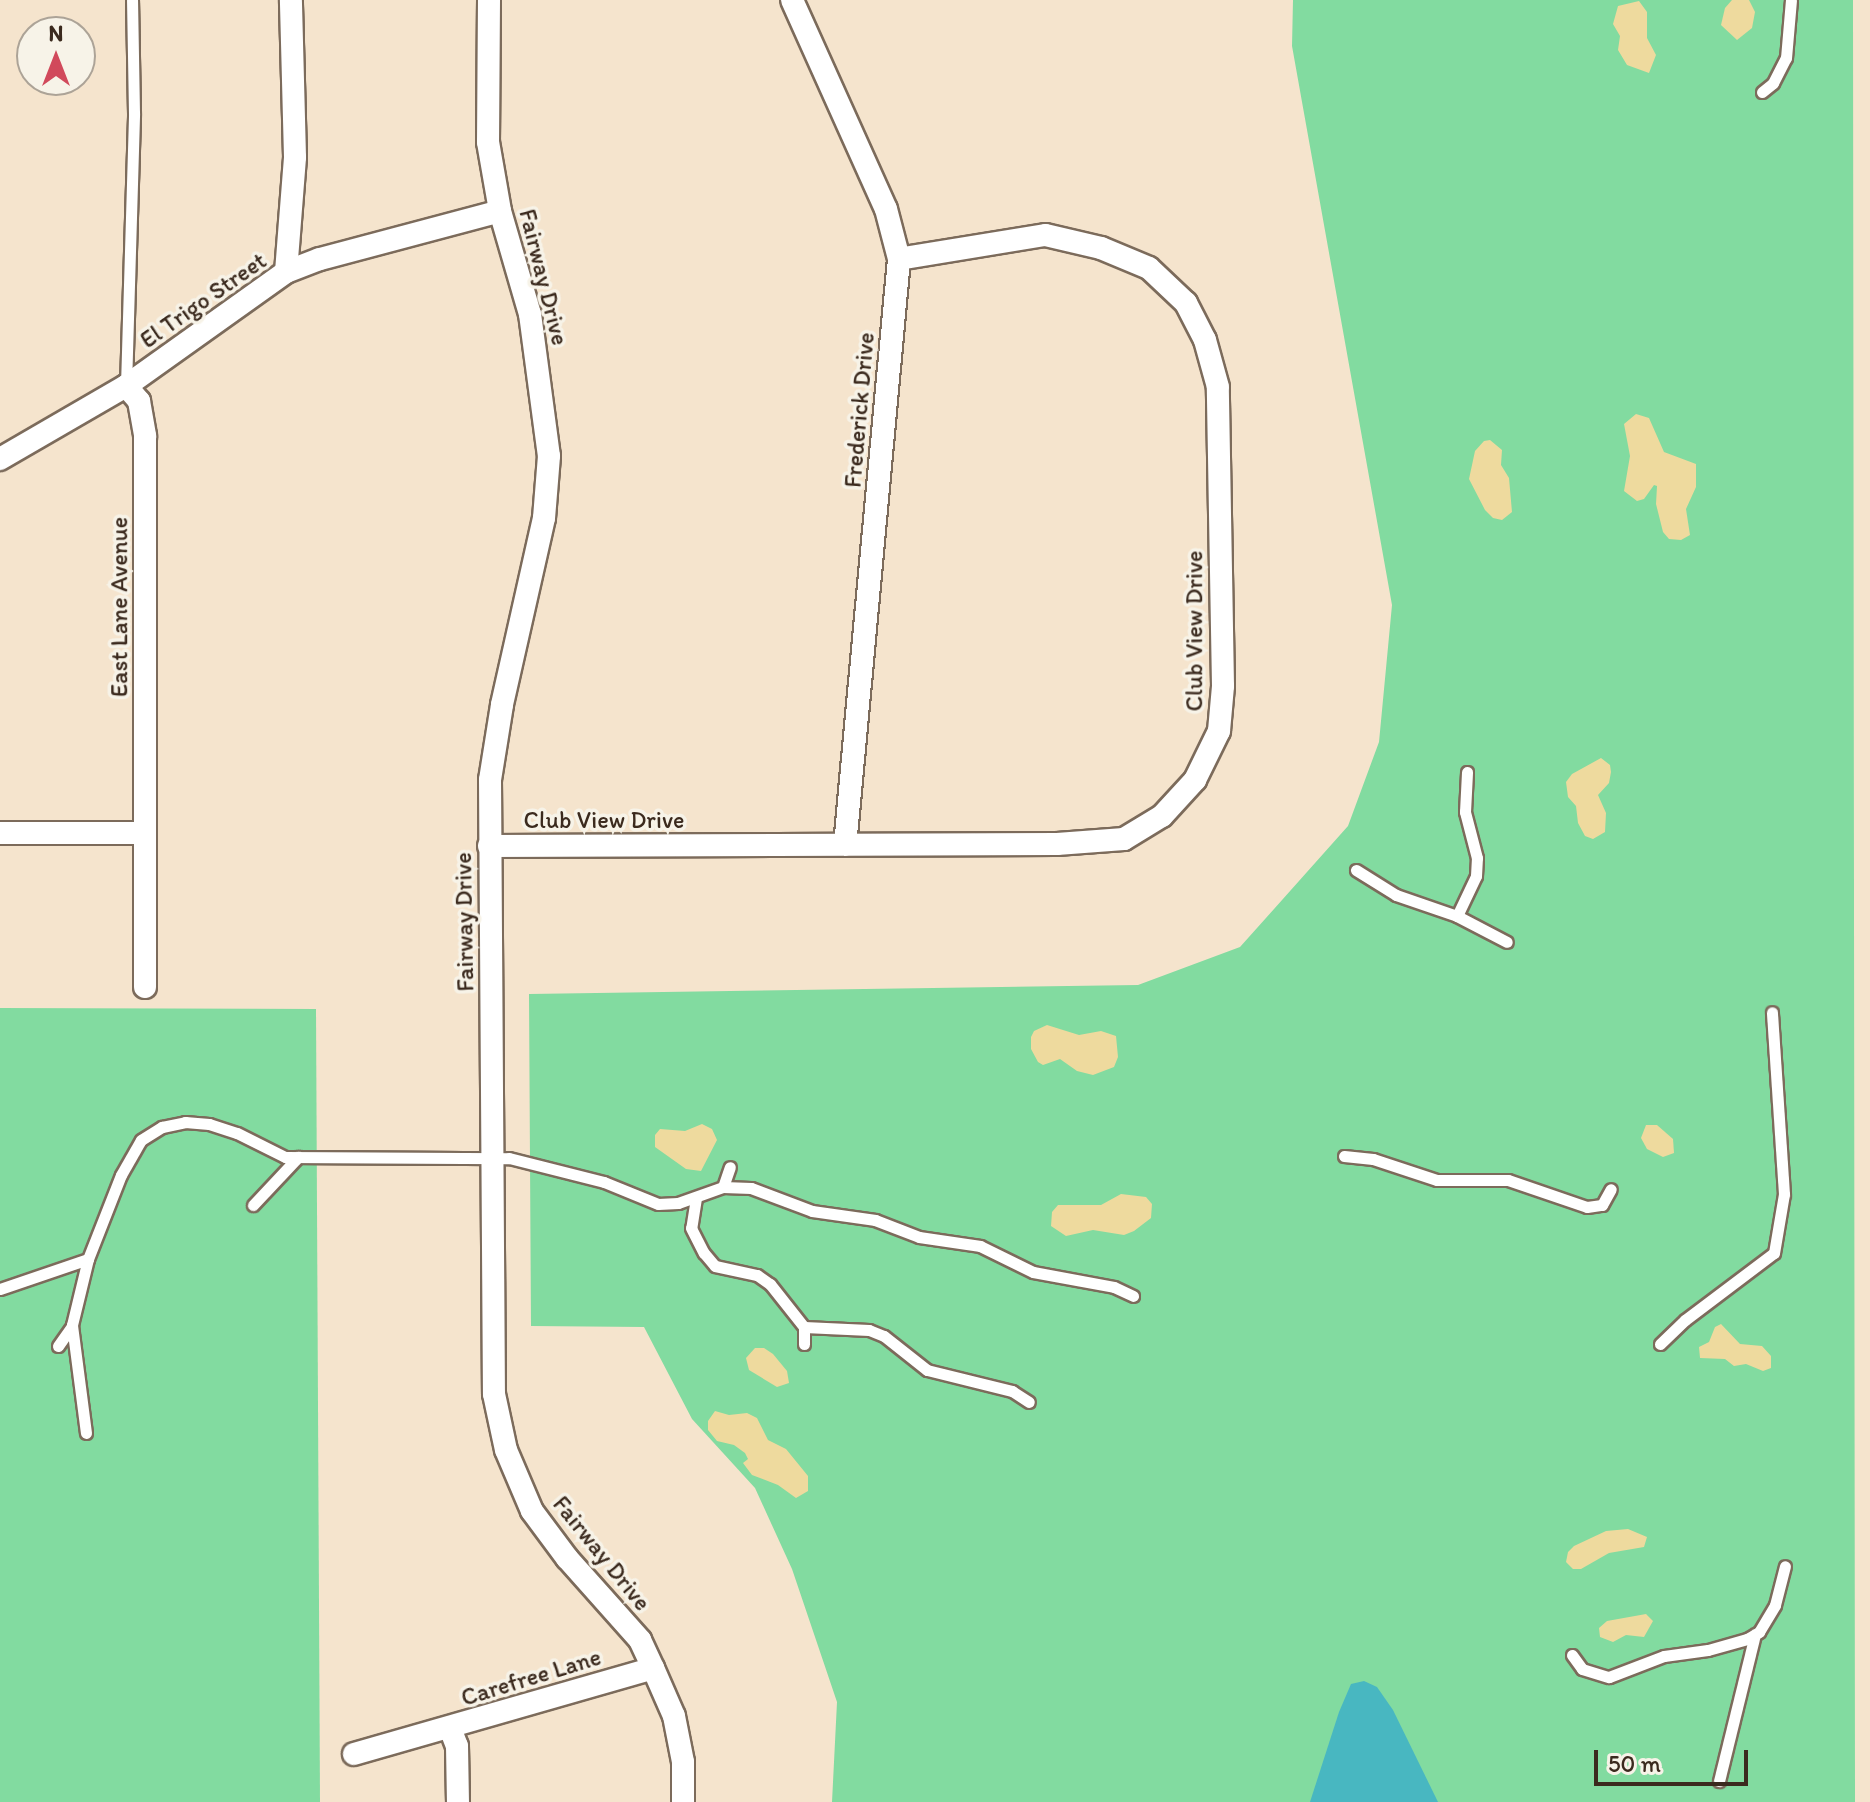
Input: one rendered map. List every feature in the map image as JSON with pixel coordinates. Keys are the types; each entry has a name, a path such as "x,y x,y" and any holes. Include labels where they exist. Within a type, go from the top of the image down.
{"street":[{"path":"286,272 295,157 291,0"},
{"name":"Fairway Drive","path":"489,0 488,142 500,211 530,314 549,456 544,518 502,705 490,780 494,1394 506,1450 532,1511 567,1558 640,1640 653,1668 674,1716 683,1762 683,1802"},
{"name":"Frederick Drive","path":"792,0 886,209 899,259 845,845"},
{"name":"El Trigo Street","path":"0,459 126,386 286,272 320,259 500,211"},
{"name":"Club View Drive","path":"489,846 1057,844 1124,839 1162,816 1195,780 1219,731 1223,686 1218,387 1205,340 1186,303 1149,268 1101,248 1045,235 899,259"},
{"name":"East Lane Avenue","path":"126,386 139,401 145,436 145,987"},
{"path":"0,833 145,833"},
{"name":"Carefree Lane","path":"458,1802 457,1746 450,1728 653,1668"},
{"path":"354,1754 450,1728"}],"lane":[{"path":"126,386 134,113 132,0"},
{"path":"1762,92 1773,83 1786,58 1791,0"},
{"path":"1457,916 1476,876 1477,858 1465,812 1467,772"},
{"path":"1356,870 1396,895 1457,916 1507,942"},
{"path":"1660,1344 1685,1320 1774,1253 1784,1194 1772,1012"},
{"path":"58,1346 72,1325 88,1259 121,1175 141,1140 162,1127 185,1122 209,1124 237,1133 285,1157 492,1158 556,1167 658,1204 696,1198 723,1187 751,1188 812,1211 875,1220 919,1237 980,1246 1033,1272 1114,1287 1133,1296"},
{"path":"1344,1156 1373,1159 1437,1180 1494,1178 1516,1182 1587,1207 1602,1205 1611,1189"},
{"path":"253,1205 298,1157"},
{"path":"723,1187 730,1167"},
{"path":"696,1198 691,1228 704,1253 715,1266 757,1275 770,1284 804,1327 804,1344"},
{"path":"0,1289 88,1259"},
{"path":"72,1325 86,1433"},
{"path":"804,1327 869,1330 884,1336 927,1370 1012,1391 1029,1402"},
{"path":"1719,1781 1755,1634 1775,1605 1785,1566"},
{"path":"1572,1655 1582,1669 1609,1677 1664,1656 1732,1645 1755,1634"}],"green space":[{"path":"1293,0 1853,0 1855,1802 832,1802 837,1702 792,1569 755,1488 692,1419 644,1327 531,1326 529,994 1138,985 1240,947 1348,826 1379,742 1392,605 1292,46"},
{"path":"0,1008 316,1009 320,1802 0,1802"}],"sand":[{"path":"1732,0 1749,0 1755,12 1752,28 1737,40 1721,25 1725,8"},
{"path":"1639,1 1647,12 1647,38 1656,55 1649,73 1627,65 1618,50 1620,36 1613,24 1618,6"},
{"path":"1636,414 1649,418 1664,452 1696,464 1696,487 1686,509 1690,535 1681,540 1669,539 1663,532 1656,504 1657,486 1654,485 1644,499 1637,501 1624,491 1630,456 1624,424"},
{"path":"1490,440 1502,450 1501,465 1509,478 1512,512 1502,520 1493,518 1485,510 1469,479 1475,451 1484,441"},
{"path":"1601,758 1610,765 1611,772 1609,783 1598,795 1606,813 1605,832 1593,839 1585,836 1578,823 1576,806 1568,797 1566,782 1572,774"},
{"path":"1047,1025 1079,1035 1101,1031 1116,1036 1118,1057 1114,1067 1093,1075 1077,1071 1060,1059 1043,1065 1038,1062 1031,1049 1031,1037 1034,1031"},
{"path":"702,1124 712,1129 717,1140 701,1171 686,1169 655,1147 655,1135 660,1129 685,1131"},
{"path":"1646,1125 1657,1125 1673,1139 1674,1153 1663,1157 1647,1149 1641,1138"},
{"path":"1121,1194 1146,1197 1152,1204 1151,1218 1134,1231 1124,1235 1093,1230 1066,1236 1051,1226 1052,1212 1058,1205 1101,1205"},
{"path":"1721,1324 1740,1344 1762,1346 1771,1356 1771,1368 1763,1371 1746,1364 1734,1366 1725,1359 1700,1358 1699,1347 1709,1342 1715,1327"},
{"path":"755,1348 764,1348 773,1354 787,1371 789,1383 777,1387 749,1370 746,1358"},
{"path":"715,1411 729,1415 747,1413 757,1418 768,1440 786,1449 808,1476 808,1491 796,1498 778,1485 752,1475 743,1463 748,1459 745,1453 734,1445 717,1441 708,1430 708,1421"},
{"path":"1628,1529 1647,1537 1644,1547 1609,1553 1581,1569 1573,1569 1566,1562 1568,1552 1574,1546 1606,1531"},
{"path":"1646,1614 1653,1621 1644,1637 1626,1635 1613,1642 1600,1637 1599,1628 1607,1621"}],"water":[{"path":"1364,1681 1377,1687 1393,1710 1438,1802 1310,1802 1351,1684"}]}
